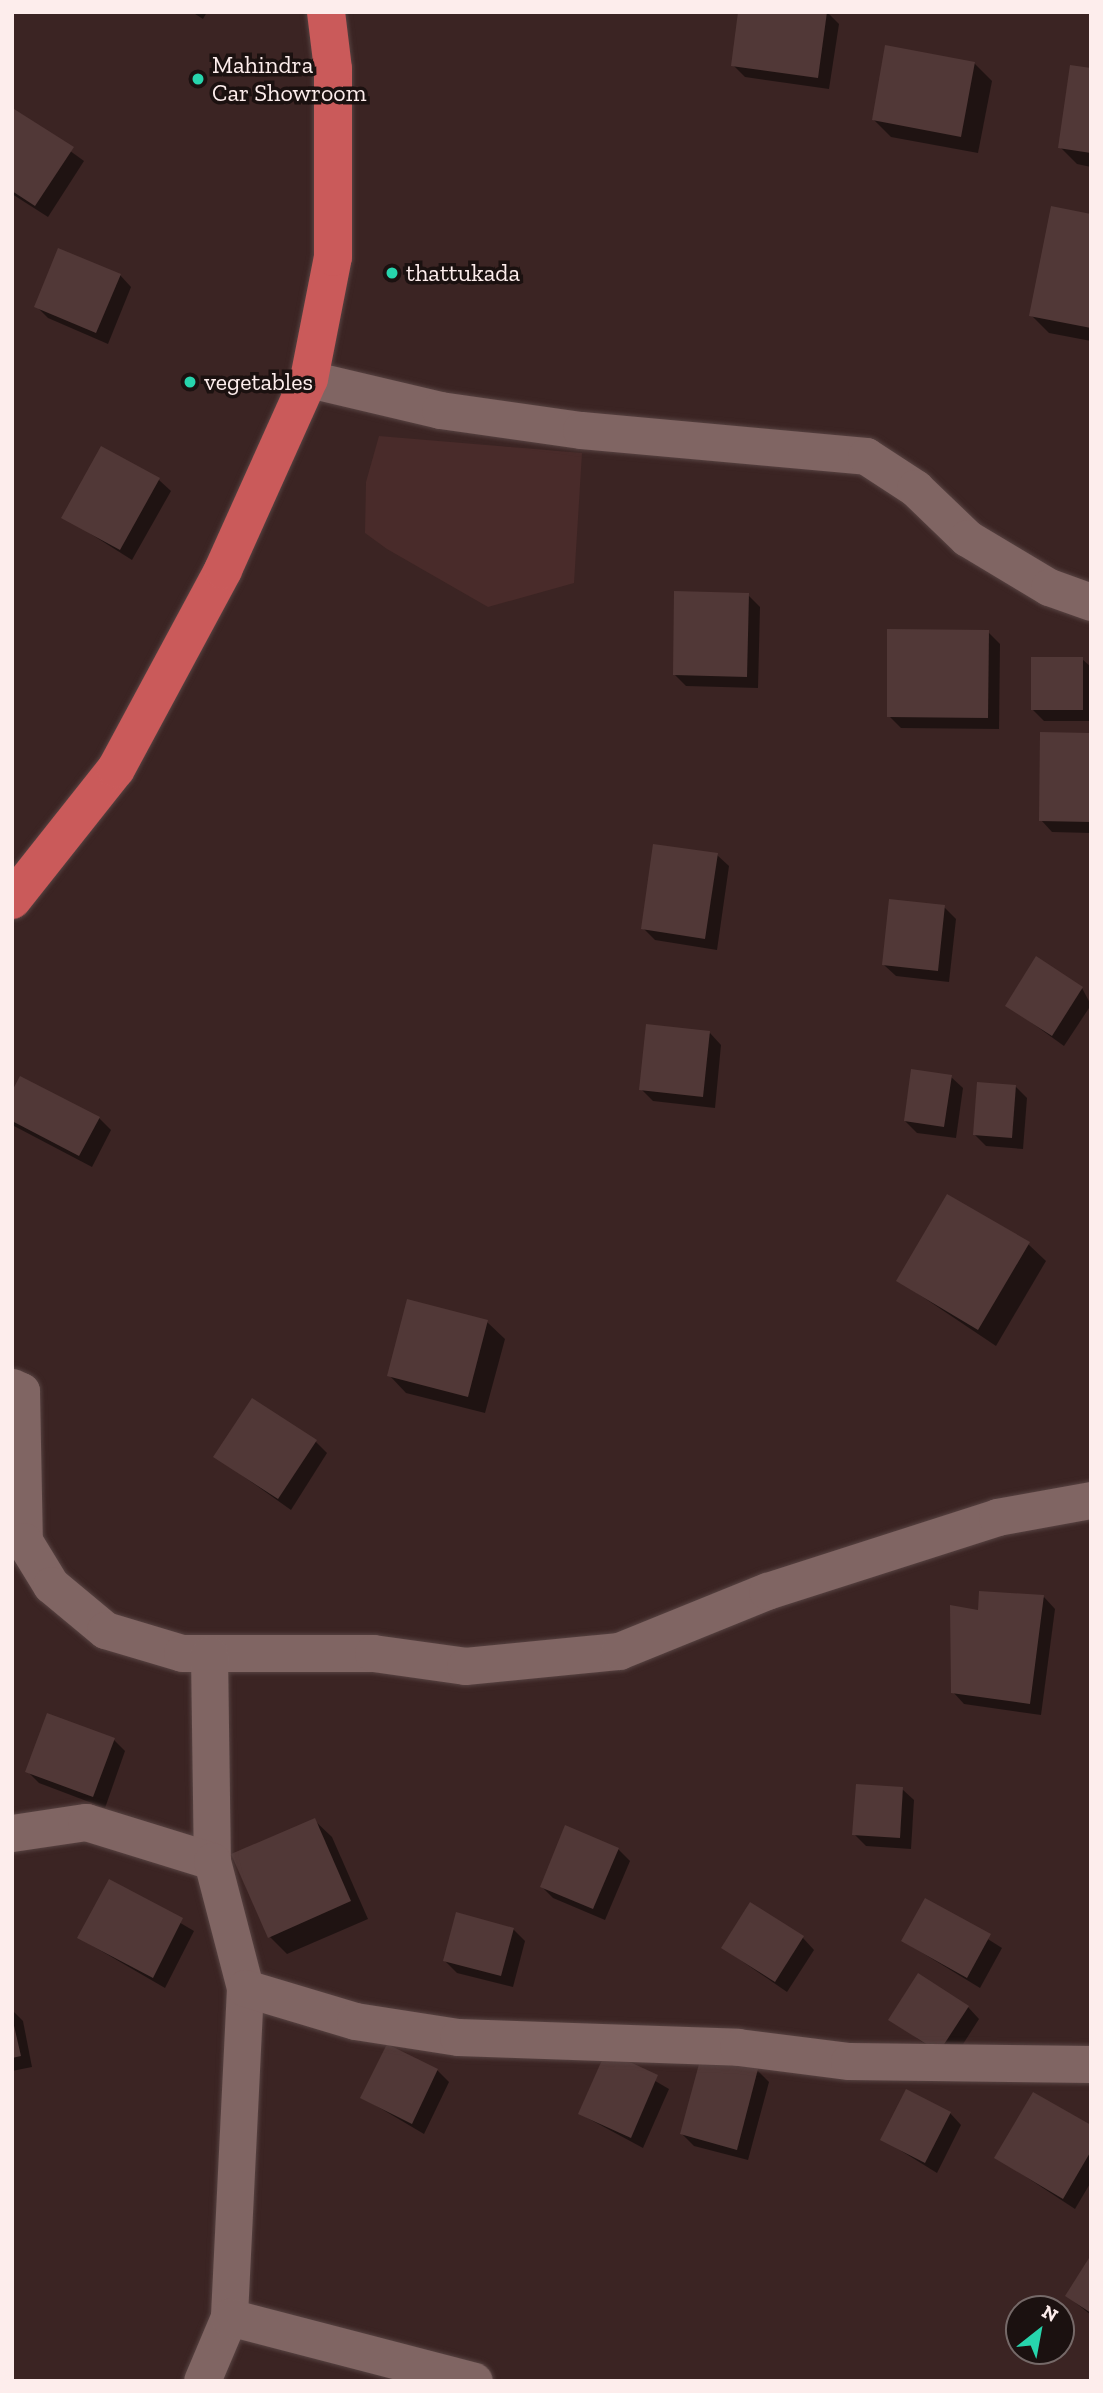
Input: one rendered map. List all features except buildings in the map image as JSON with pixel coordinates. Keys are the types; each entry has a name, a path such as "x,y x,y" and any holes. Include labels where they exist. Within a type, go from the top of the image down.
{"highway":[{"path":"12,900 116,769 223,570 309,379 333,257 333,69 326,12"}],"street":[{"path":"309,379 440,410 568,428 866,456 915,488 967,538 1049,587 1091,603"},
{"path":"12,1387 21,1391 24,1541 51,1585 105,1630 181,1653 373,1653 465,1666 619,1651 767,1591 947,1533 1091,1500"},
{"path":"202,2381 229,2317 245,1988 212,1861 209,1654"},
{"path":"12,1833 86,1822 212,1861"},
{"path":"245,1988 355,2021 458,2037 737,2047 849,2061 1091,2064"},
{"path":"229,2317 474,2381"}],"shaded area":[{"path":"379,436 582,453 574,583 488,607 387,549 365,533 366,482"}],"place":[{"name":"Mahindra Car Showroom","path":"198,79"},
{"name":"thattukada","path":"392,273"},
{"name":"vegetables","path":"190,382"}]}
